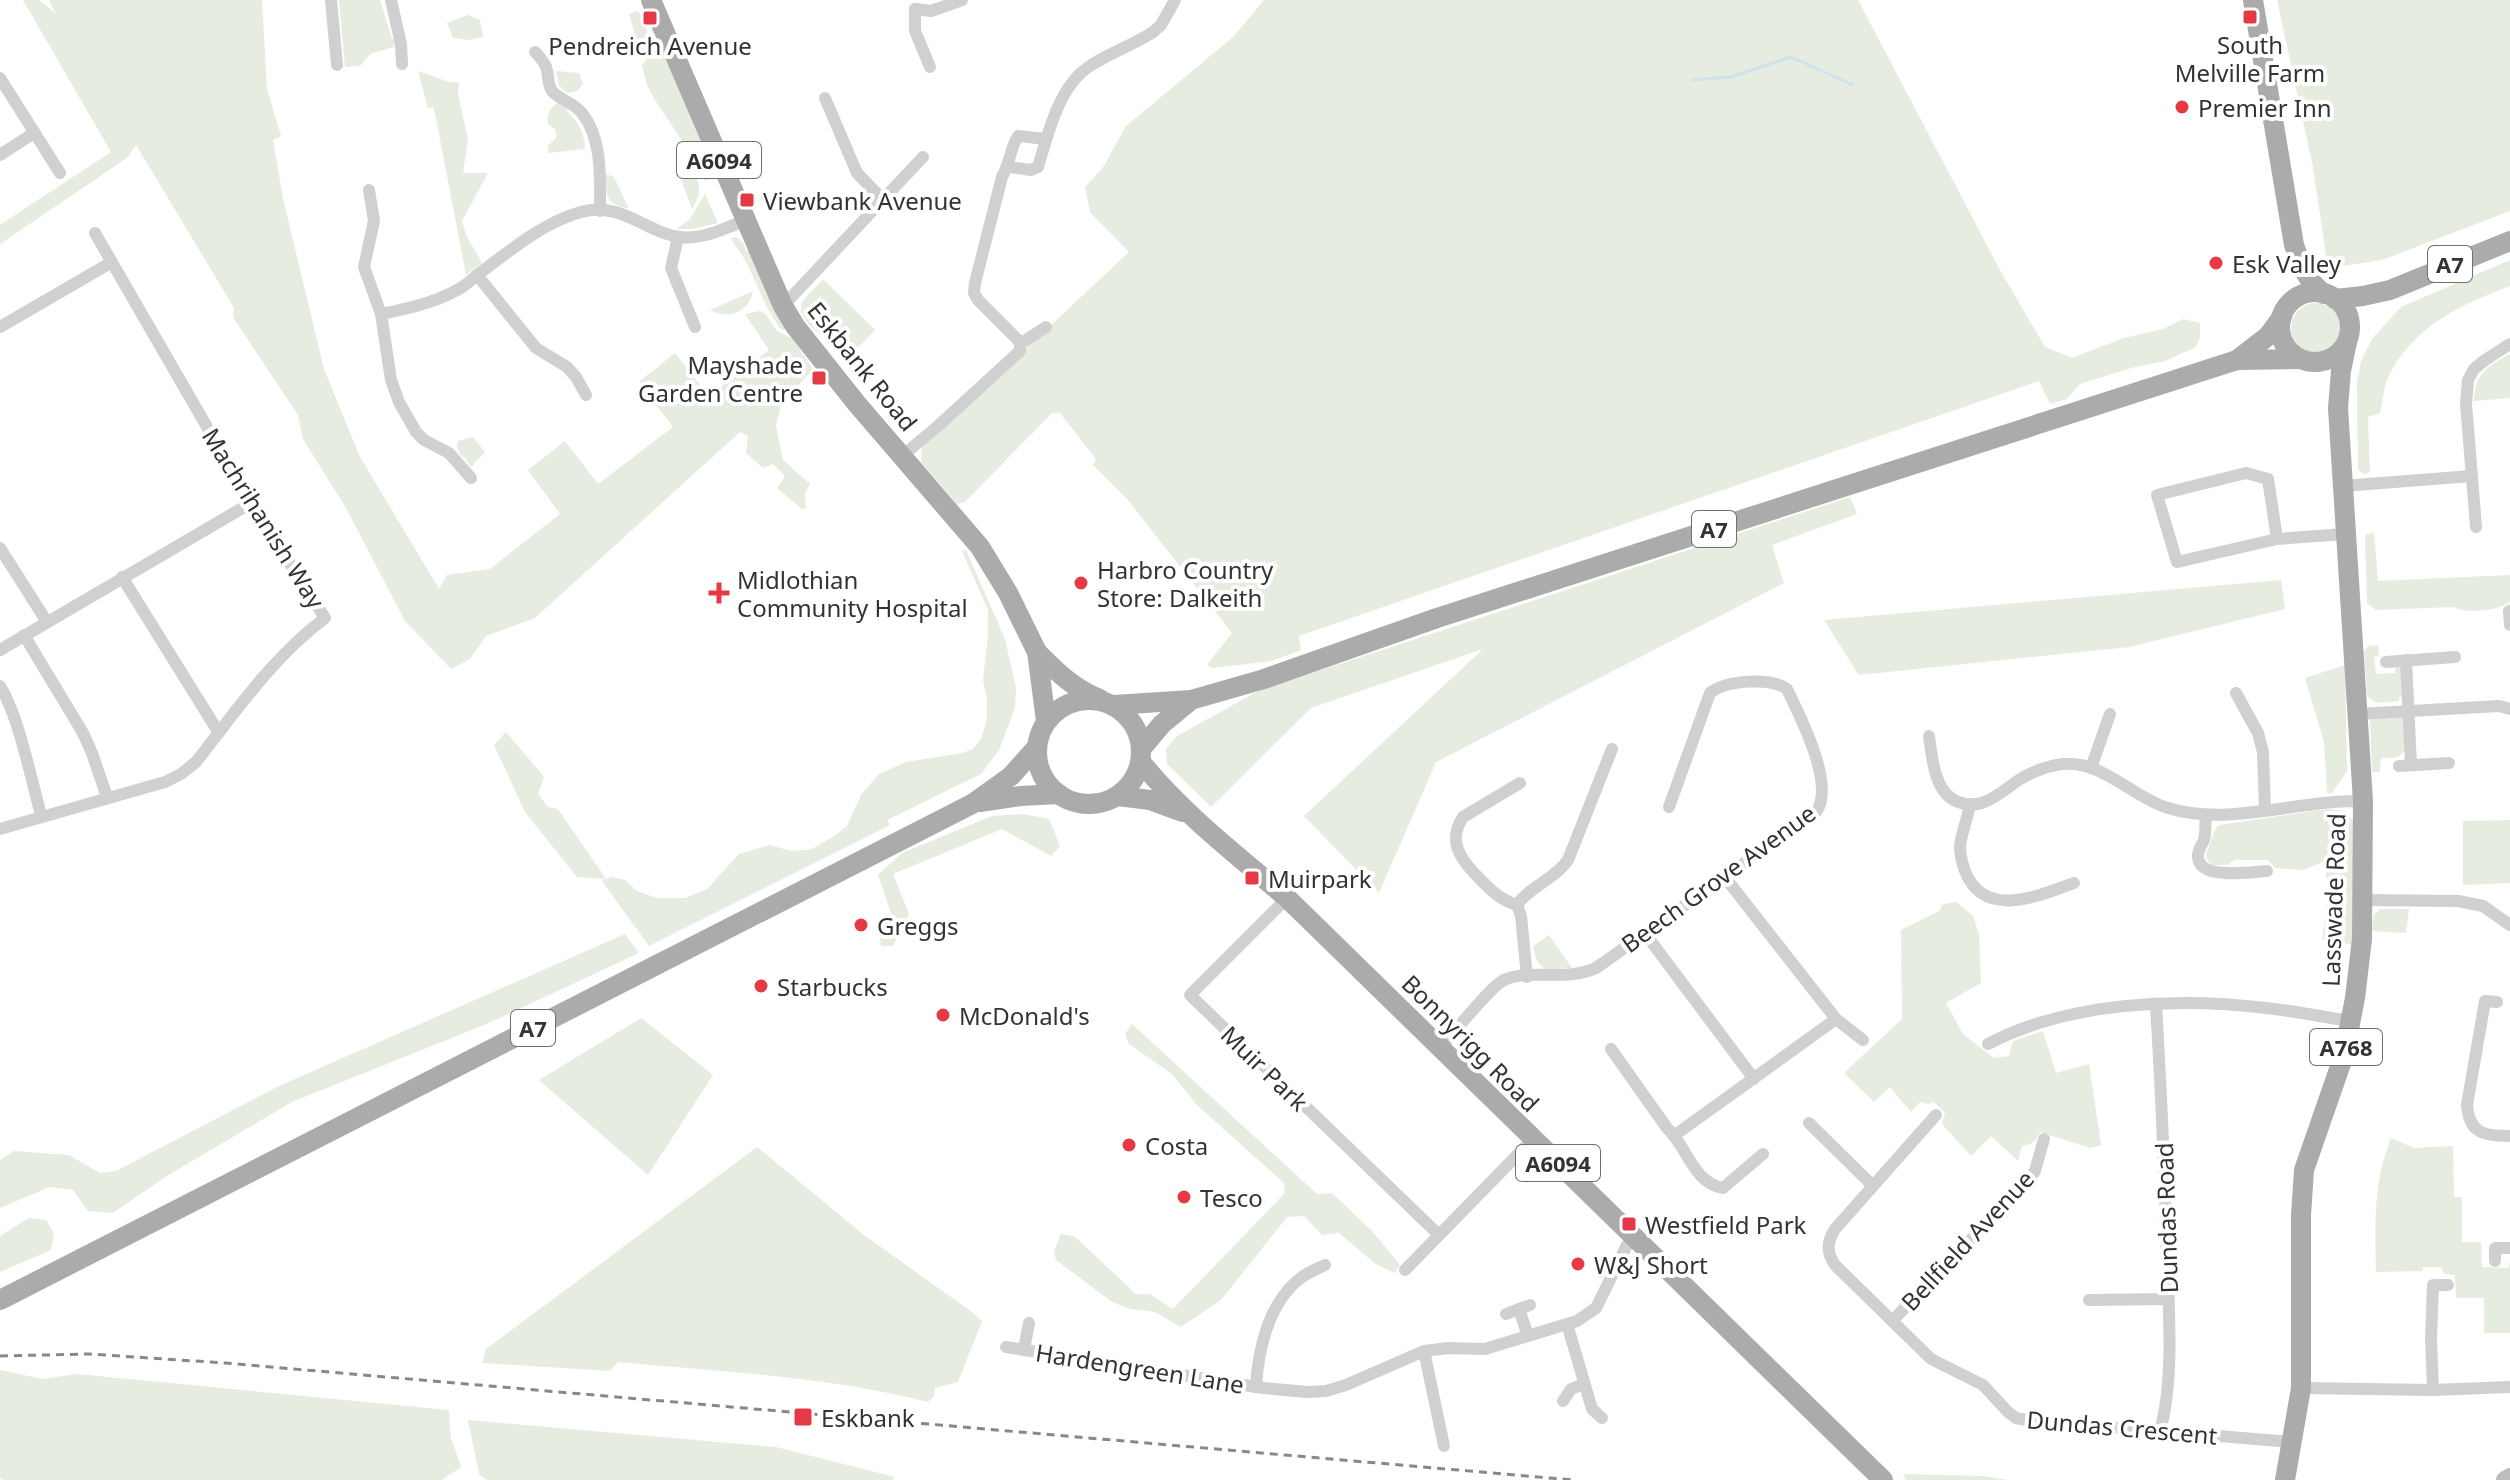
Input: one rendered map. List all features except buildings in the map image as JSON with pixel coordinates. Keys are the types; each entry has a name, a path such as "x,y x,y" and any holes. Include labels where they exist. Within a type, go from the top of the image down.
{"main road":[{"name":"Eskbank Road","path":"651,0 783,306 795,326 850,395 980,547 996,570 1037,652 1046,721"},
{"path":"2253,0 2294,245 2304,273 2312,284 2347,313 2348,337 2342,350 2327,360 2304,360 2290,351 2283,341 2280,330 2294,245"},
{"name":"A7","path":"2329,296 2363,296 2390,290 2510,241"},
{"name":"A7","path":"2348,337 2370,307 2390,290"},
{"path":"2284,312 2297,297 2310,293 2329,296"},
{"name":"A7","path":"2237,360 2268,336 2284,312"},
{"name":"Lasswade Road","path":"2285,1480 2301,1388 2304,1170 2344,1055 2362,939 2363,801 2338,408 2348,337"},
{"name":"A7","path":"1107,702 1191,700 1264,679 1452,613 2237,360 2304,360"},
{"name":"Lasswade Road","path":"2304,360 2320,371 2338,408"},
{"name":"Eskbank Road","path":"1037,652 1081,692 1107,702"},
{"path":"1088,699 1107,702 1135,726 1141,755 1134,782 1104,803 1074,802 1059,794 1046,780 1036,748 1046,721 1071,703 1088,699"},
{"name":"A7","path":"1141,755 1162,724 1191,700"},
{"name":"A7","path":"0,1300 972,804 1011,776 1036,748"},
{"name":"Bonnyrigg Road","path":"1141,755 1160,785 1190,815 1287,898 1883,1480"},
{"name":"A7","path":"972,804 1059,794"},
{"name":"Bonnyrigg Road","path":"1118,796 1150,800 1190,815"}],"street":[{"path":"331,0 337,65"},
{"path":"391,0 401,44 402,64"},
{"path":"930,67 915,31 910,5 931,11 962,0"},
{"path":"1009,167 1035,169 1062,100 1075,80 1086,69 1153,32 1161,25 1175,0"},
{"path":"535,52 546,63 549,86 554,93 583,114 592,131 600,170 600,211"},
{"path":"0,78 60,173"},
{"path":"825,98 857,173 883,200"},
{"path":"0,155 34,133"},
{"path":"1020,344 978,300 974,288 1002,177 1009,167 1018,136 1046,139"},
{"path":"783,306 923,157"},
{"path":"369,190 374,221 364,267 381,314 391,380 409,422 424,440 449,453 471,478"},
{"path":"381,314 459,290 519,245 581,212 600,211 634,217 678,237 701,237 745,221"},
{"name":"Machrihanish Way","path":"0,829 165,782 181,774 196,762 276,660 325,618 251,503 95,233"},
{"path":"678,237 671,268 695,327"},
{"path":"0,327 112,262"},
{"path":"477,275 536,348 567,367 586,395"},
{"path":"902,456 1017,356 1020,344 1046,327"},
{"path":"2476,527 2466,391 2468,380 2474,369 2510,344"},
{"path":"2277,539 2268,479 2246,473 2157,495 2177,562 2277,539 2344,534"},
{"path":"2342,486 2472,476"},
{"path":"0,650 251,503"},
{"path":"0,548 47,622"},
{"path":"122,577 219,733"},
{"path":"2509,611 2510,625"},
{"path":"24,635 83,733 107,797"},
{"path":"2386,662 2455,657"},
{"path":"2406,660 2408,710 2405,765 2449,763"},
{"name":"Beech Grove Avenue","path":"1440,1048 1499,983 1506,979 1587,972 1816,812 1822,792 1814,747 1787,689 1767,681 1721,686 1710,693 1668,791 1669,807"},
{"path":"0,686 15,722 41,815"},
{"path":"2236,693 2258,733 2263,752 2265,809"},
{"path":"2358,714 2499,706 2510,708"},
{"path":"2091,768 2110,714"},
{"path":"1929,736 1933,763 1949,797 1970,804 1992,800 2021,779 2060,764 2091,768 2163,807 2185,813 2233,814 2363,801"},
{"path":"1517,905 1523,896 1556,874 1568,860 1612,749"},
{"path":"1520,783 1463,817 1455,837 1456,851 1462,859 1495,895 1517,905 1521,916 1527,977"},
{"path":"1970,804 1967,826 1960,844 1961,858 1969,881 1981,892 1992,899 2033,898 2074,883"},
{"path":"2206,815 2204,839 2198,850 2198,861 2203,868 2213,873 2267,871"},
{"path":"1724,876 1836,1019 1863,1040"},
{"name":"Muir Park","path":"1287,898 1190,995 1439,1235"},
{"path":"2363,900 2458,901 2483,906 2510,925"},
{"path":"1644,932 1754,1079"},
{"path":"2497,1002 2485,1001 2467,1105 2468,1116 2481,1133 2510,1136"},
{"path":"1988,1044 2003,1043 2037,1023 2067,1015 2156,1005 2266,1007 2351,1021"},
{"name":"Dundas Road","path":"2156,1005 2169,1299 2167,1374 2160,1431"},
{"path":"1675,1135 1836,1019"},
{"path":"1611,1049 1616,1064 1675,1135 1684,1154 1713,1186 1723,1188 1763,1154"},
{"path":"1815,1124 1872,1185 1936,1115"},
{"path":"1405,1270 1533,1139"},
{"name":"Bellfield Avenue","path":"1892,1321 2025,1184 2035,1171 2034,1155 2044,1139"},
{"name":"Dundas Crescent","path":"1872,1185 1829,1238 1829,1257 1931,1359 1983,1385 2016,1418 2292,1442"},
{"path":"1444,1446 1424,1351 1448,1348 1476,1350 1577,1321 1596,1308 1627,1245 1635,1237"},
{"path":"2495,1261 2495,1248 2510,1248"},
{"name":"Hardengreen Lane","path":"1256,1387 1264,1338 1282,1296 1302,1277 1325,1265"},
{"path":"2433,1390 2433,1285 2448,1285"},
{"path":"2089,1300 2169,1299"},
{"path":"1506,1314 1525,1307 1528,1336"},
{"name":"Hardengreen Lane","path":"1024,1349 1029,1323"},
{"path":"1567,1324 1592,1409 1602,1418"},
{"name":"Hardengreen Lane","path":"1006,1347 1256,1387 1307,1392 1346,1385 1424,1351"},
{"path":"1563,1401 1571,1389 1584,1384"},
{"path":"2301,1388 2433,1390 2510,1387"}],"shaded area":[{"path":"23,0 39,0 56,14 49,0 262,0 267,89 281,136 273,140 283,199 324,369 360,457 439,589 447,575 490,569 560,514 528,470 565,441 598,484 673,427 639,382 675,353 709,396 769,350 745,314 760,311 766,314 776,330 793,339 813,369 781,405 776,426 783,460 810,484 805,493 806,508 802,509 777,488 785,476 773,464 763,468 746,453 748,436 740,432 535,618 486,636 470,659 451,669 405,621 346,508 303,439 298,415 233,317 234,308 136,145 127,158 0,244 0,225 111,152"},
{"path":"339,0 380,0 392,39 397,39 394,47 370,54 360,66 345,67"},
{"path":"1264,0 1858,0 2001,272 2045,347 2072,358 2124,338 2163,329 2183,319 2200,323 2200,337 2196,347 2165,361 2080,384 2067,399 2050,404 2039,381 1299,636 1301,650 1272,661 1213,668 1207,665 1232,633 1128,500 1093,465 1096,459 1060,413 1052,413 965,502 957,504 921,462 922,446 1129,252 1090,212 1085,187 1102,169 1126,126 1233,37"},
{"path":"2277,0 2510,0 2510,211 2382,260 2328,268 2313,167"},
{"path":"639,12 645,24 649,42 642,60 629,14"},
{"path":"468,15 480,20 483,37 469,40 453,38 447,23"},
{"path":"652,21 718,176 705,181 647,85 642,65 653,45 649,22"},
{"path":"418,71 449,82 459,82 458,95 468,139 463,173 488,173 462,221 482,263 466,275 436,118 433,107 428,108"},
{"path":"556,71 579,73 583,84 577,91 567,93 559,85"},
{"path":"557,103 567,106 567,111 578,124 585,149 548,153 548,146 556,138 556,130 548,124 548,115"},
{"path":"687,157 699,189 692,209 675,163"},
{"path":"606,174 614,177 629,209 608,198"},
{"path":"705,194 718,223 677,229 690,219"},
{"path":"736,237 746,251 750,250 786,329 782,330 771,314 731,238"},
{"path":"2510,260 2510,286 2443,318 2402,354 2387,381 2380,413 2368,417 2370,472 2365,474 2358,470 2357,383 2361,361 2372,339 2401,307"},
{"path":"823,279 875,330 846,360 834,345 809,325 801,312 801,303"},
{"path":"753,291 747,305 737,312 724,314 710,310"},
{"path":"2316,303 2334,310 2341,328 2334,346 2316,353 2298,346 2291,328 2298,310"},
{"path":"2510,354 2510,398 2474,401 2480,377"},
{"path":"473,437 485,452 471,467 460,455 457,446 458,441"},
{"path":"1850,497 1857,514 1772,545 1784,583 1436,762 1379,893 1304,816 1483,649 1311,708 1211,807 1167,764 1166,749 1177,736 1260,690"},
{"path":"2374,532 2378,581 2510,575 2510,602 2498,608 2482,610 2453,607 2376,610 2367,603 2365,535"},
{"path":"966,550 1005,639 1016,688 1015,708 999,750 981,774 887,820 890,825 649,946 602,881 605,879 577,877 525,812 494,745 506,732 544,777 538,794 548,807 558,809 606,879 625,880 637,891 657,898 685,898 707,889 739,854 770,845 791,851 812,849 833,837 847,826 861,795 879,774 906,762 962,753 973,749 981,739 987,720 983,680 988,610 962,551"},
{"path":"2281,580 2285,609 2129,647 1859,675 1824,620"},
{"path":"2378,645 2379,655 2374,656 2376,674 2395,673 2396,664 2401,669 2403,697 2399,697 2399,701 2377,702 2367,695 2364,652 2368,646"},
{"path":"2345,665 2347,771 2332,793 2327,793 2324,742 2305,678"},
{"path":"2404,718 2403,753 2398,757 2381,758 2380,772 2372,772 2370,719"},
{"path":"2327,809 2345,811 2353,821 2354,945 2322,940 2329,887 2323,862 2303,870 2275,868 2268,860 2235,860 2227,865 2213,865 2207,859 2206,853 2219,825"},
{"path":"1023,814 1049,819 1060,846 1051,856 1002,829 893,874 909,914 893,946 881,946 880,937 893,919 878,875 902,853 992,816"},
{"path":"2510,820 2510,883 2463,885 2463,821"},
{"path":"1956,902 1973,916 1979,934 1981,983 1946,1003 1963,1034 1994,1058 2009,1056 2013,1041 2043,1031 2056,1073 2089,1064 2101,1145 2090,1148 2040,1132 2033,1142 2022,1146 2018,1161 1991,1136 1971,1156 1942,1124 1945,1113 1934,1102 1920,1102 1911,1112 1890,1087 1874,1102 1844,1073 1902,1019 1901,930 1939,911 1943,904"},
{"path":"2381,909 2409,909 2406,933 2372,931 2374,914"},
{"path":"625,934 639,953 489,1023 292,1102 165,1177 113,1213 88,1211 73,1190 50,1187 0,1208 0,1160 14,1151 69,1155 100,1173 116,1171 279,1086"},
{"path":"1549,935 1572,968 1550,969 1538,962 1533,946"},
{"path":"641,1018 713,1075 648,1175 539,1080"},
{"path":"1132,1024 1317,1194 1332,1193 1372,1231 1400,1265 1395,1273 1377,1265 1339,1233 1322,1235 1304,1216 1287,1217 1221,1300 1181,1327 1155,1312 1130,1309 1112,1302 1056,1260 1054,1251 1061,1234 1074,1236 1136,1294 1150,1294 1173,1309 1285,1193 1284,1183 1197,1105 1172,1074 1129,1044 1125,1034"},
{"path":"2391,1138 2414,1148 2453,1146 2454,1197 2462,1197 2462,1242 2481,1242 2482,1267 2508,1268 2510,1262 2510,1333 2484,1333 2484,1298 2456,1298 2455,1275 2445,1274 2441,1267 2423,1267 2422,1271 2376,1272 2378,1188"},
{"path":"757,1147 864,1235 982,1321 958,1382 935,1388 934,1396 928,1402 852,1386 735,1372 618,1362 610,1371 483,1363 485,1350"},
{"path":"29,1218 46,1220 54,1233 51,1250 0,1272 0,1236"},
{"path":"0,1370 42,1379 77,1374 449,1410 451,1438 461,1467 442,1480 4,1480 0,1478"},
{"path":"468,1420 776,1447 895,1477 892,1480 487,1480 479,1474"},
{"path":"1903,1474 1983,1476 2008,1480 1906,1480"}],"waterway":[{"path":"1692,80 1731,77 1791,57 1853,85"}],"railway":[{"path":"0,1356 89,1354 225,1363 1573,1480"}],"place":[{"name":"South Melville Farm","path":"2250,17"},
{"name":"Pendreich Avenue","path":"650,18"},
{"name":"Premier Inn","path":"2182,107"},
{"name":"Viewbank Avenue","path":"747,200"},
{"name":"Esk Valley","path":"2216,263"},
{"name":"Mayshade Garden Centre","path":"819,378"},
{"name":"Harbro Country Store: Dalkeith","path":"1081,583"},
{"name":"Midlothian Community Hospital","path":"719,593"},
{"name":"Muirpark","path":"1252,878"},
{"name":"Greggs","path":"861,925"},
{"name":"Starbucks","path":"761,986"},
{"name":"McDonald's","path":"943,1015"},
{"name":"Costa","path":"1129,1145"},
{"name":"Tesco","path":"1184,1197"},
{"name":"Westfield Park","path":"1629,1224"},
{"name":"W&J Short","path":"1578,1264"},
{"name":"Eskbank","path":"803,1417"}]}
